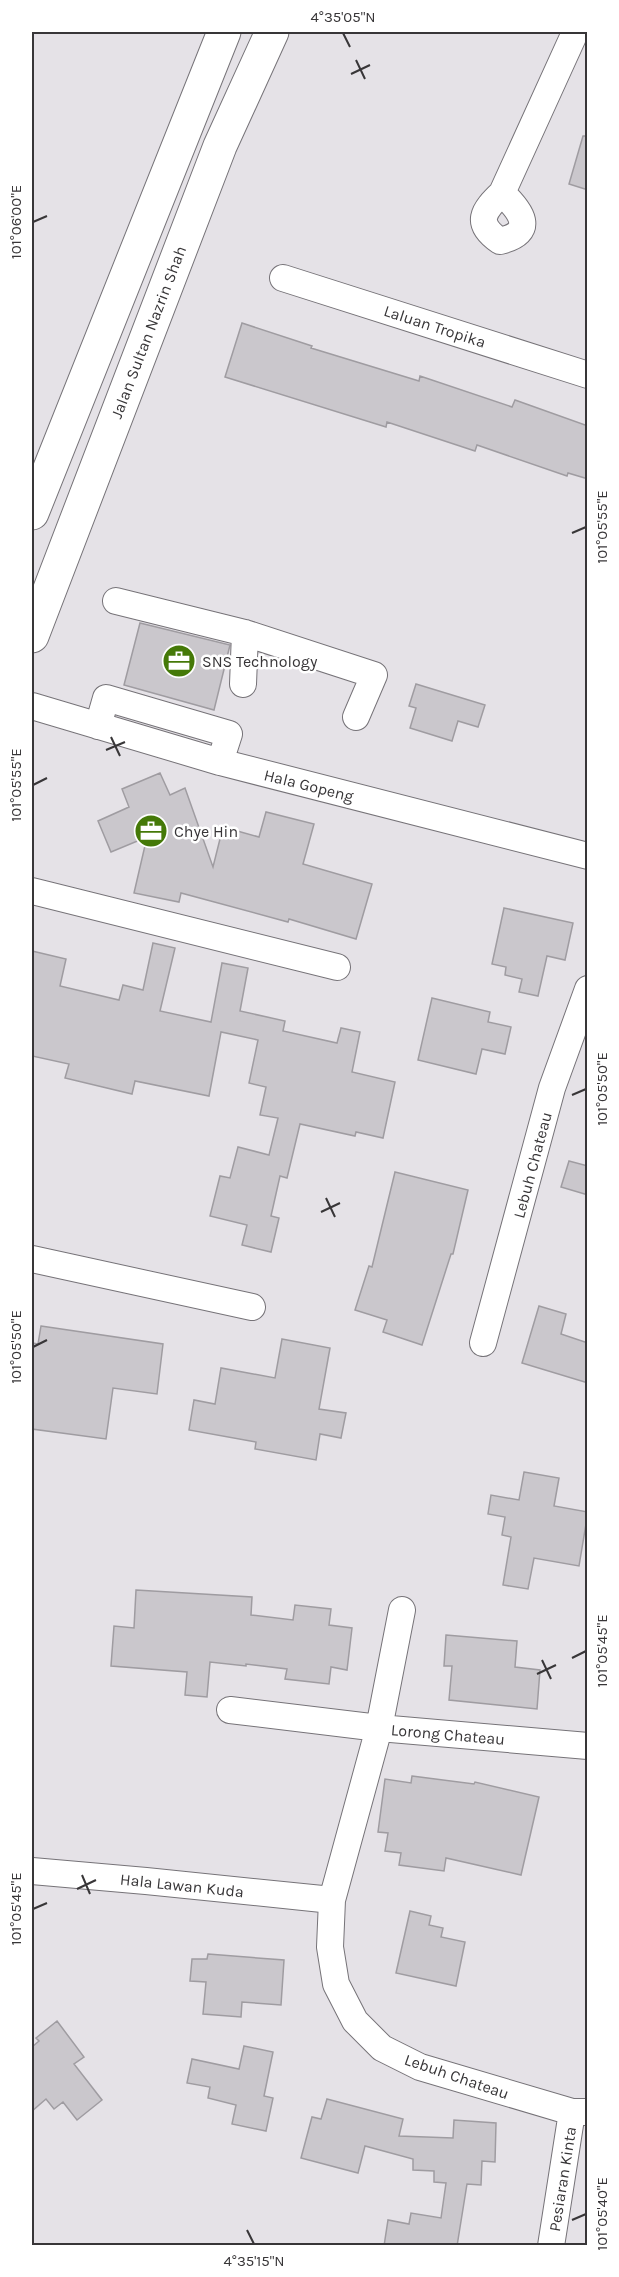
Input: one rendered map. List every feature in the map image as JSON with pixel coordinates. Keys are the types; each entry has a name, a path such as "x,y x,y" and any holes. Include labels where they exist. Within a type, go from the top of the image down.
{"highway":[{"path":"32,513 39,471 225,32"},
{"name":"Jalan Sultan Nazrin Shah","path":"32,636 220,146 272,32"}],"street":[{"path":"525,234 500,240 489,234 483,220 487,207 502,193 572,37"},
{"name":"Laluan Tropika","path":"283,278 588,375"},
{"path":"116,601 245,633 374,675 356,717"},
{"path":"243,684 245,633"},
{"name":"Hala Gopeng","path":"32,706 220,762 588,856"},
{"path":"32,891 337,967"},
{"name":"Lebuh Chateau","path":"483,1343 552,1089 588,989"},
{"path":"32,1259 252,1306"},
{"path":"230,1710 379,1728 402,1610"},
{"name":"Lorong Chateau","path":"332,1900 379,1728 588,1746"},
{"name":"Hala Lawan Kuda","path":"32,1871 332,1900"},
{"name":"Lebuh Chateau","path":"332,1900 330,1947 336,1984 355,2021 382,2048 420,2067 580,2112"},
{"name":"Pesiaran Kinta","path":"551,2246 580,2112"}],"building":[{"path":"583,136 588,136 588,190 569,184"},
{"path":"242,323 312,346 311,348 419,381 420,376 512,407 515,400 588,426 588,479 568,473 567,476 477,445 475,451 387,422 386,427 225,377"},
{"name":"SNS Technology","path":"140,623 230,645 214,710 124,685"},
{"path":"416,684 485,705 478,727 458,721 452,741 410,728 416,708 409,706"},
{"path":"160,773 170,795 185,788 213,867 223,827 259,837 266,812 314,824 303,864 372,884 356,939 289,919 288,922 181,893 179,902 134,893 147,837 111,852 98,821 129,807 122,789"},
{"path":"504,908 573,923 565,960 547,956 538,996 519,992 522,979 505,975 506,967 492,964"},
{"path":"153,943 175,948 160,1011 211,1022 222,963 248,968 240,1011 285,1021 283,1031 337,1043 341,1028 360,1032 352,1072 395,1082 383,1138 356,1132 355,1136 300,1124 287,1178 280,1176 271,1216 279,1218 271,1252 242,1245 247,1225 210,1216 220,1176 230,1178 238,1147 269,1155 278,1118 260,1115 266,1087 249,1083 258,1040 221,1032 209,1096 135,1081 132,1094 65,1078 69,1064 32,1056 32,951 66,959 60,986 119,1000 123,985 143,990"},
{"path":"432,998 490,1012 488,1022 511,1027 505,1054 482,1049 476,1074 418,1060"},
{"path":"569,1161 588,1166 588,1195 561,1187"},
{"path":"395,1172 468,1190 453,1254 451,1254 422,1345 383,1332 387,1320 355,1310 369,1266 372,1267"},
{"path":"539,1306 566,1314 561,1334 588,1343 588,1383 522,1363"},
{"path":"41,1326 163,1344 157,1394 113,1388 106,1439 32,1429 32,1343 38,1344"},
{"path":"282,1339 330,1348 319,1409 346,1413 341,1438 320,1434 316,1460 255,1449 256,1442 189,1430 194,1400 215,1404 221,1368 275,1378"},
{"path":"524,1472 559,1478 554,1506 588,1512 579,1566 534,1558 528,1589 503,1585 511,1537 502,1535 505,1517 488,1514 491,1495 519,1500"},
{"path":"136,1590 252,1597 251,1615 293,1620 295,1605 331,1609 329,1625 352,1628 347,1670 331,1667 329,1684 285,1679 287,1669 210,1662 207,1697 185,1695 187,1672 111,1666 114,1626 134,1628"},
{"path":"446,1635 517,1641 515,1667 540,1670 537,1709 449,1700 452,1666 444,1666"},
{"path":"412,1776 474,1784 475,1782 539,1797 521,1875 446,1858 444,1871 399,1865 401,1853 385,1851 388,1833 378,1832 385,1779 411,1783"},
{"path":"410,1911 431,1916 429,1925 443,1928 441,1937 465,1942 456,1986 396,1973"},
{"path":"208,1954 284,1960 281,2005 242,2002 241,2017 203,2014 206,1982 190,1981 192,1959 207,1959"},
{"path":"57,2021 84,2057 74,2064 102,2100 77,2120 63,2102 54,2109 46,2099 32,2111 32,2047 39,2041 36,2038"},
{"path":"244,2046 273,2052 264,2096 273,2098 266,2131 232,2124 236,2105 208,2098 210,2087 187,2083 192,2059 239,2069"},
{"path":"327,2099 403,2119 399,2136 453,2138 454,2120 496,2123 495,2162 482,2161 481,2185 467,2184 457,2246 384,2246 388,2220 409,2224 411,2213 441,2218 446,2183 434,2182 434,2171 413,2170 413,2159 365,2146 358,2173 301,2158 312,2117 321,2119"}],"place":[{"name":"SNS Technology","path":"179,661"},
{"name":"Chye Hin","path":"151,831"}]}
